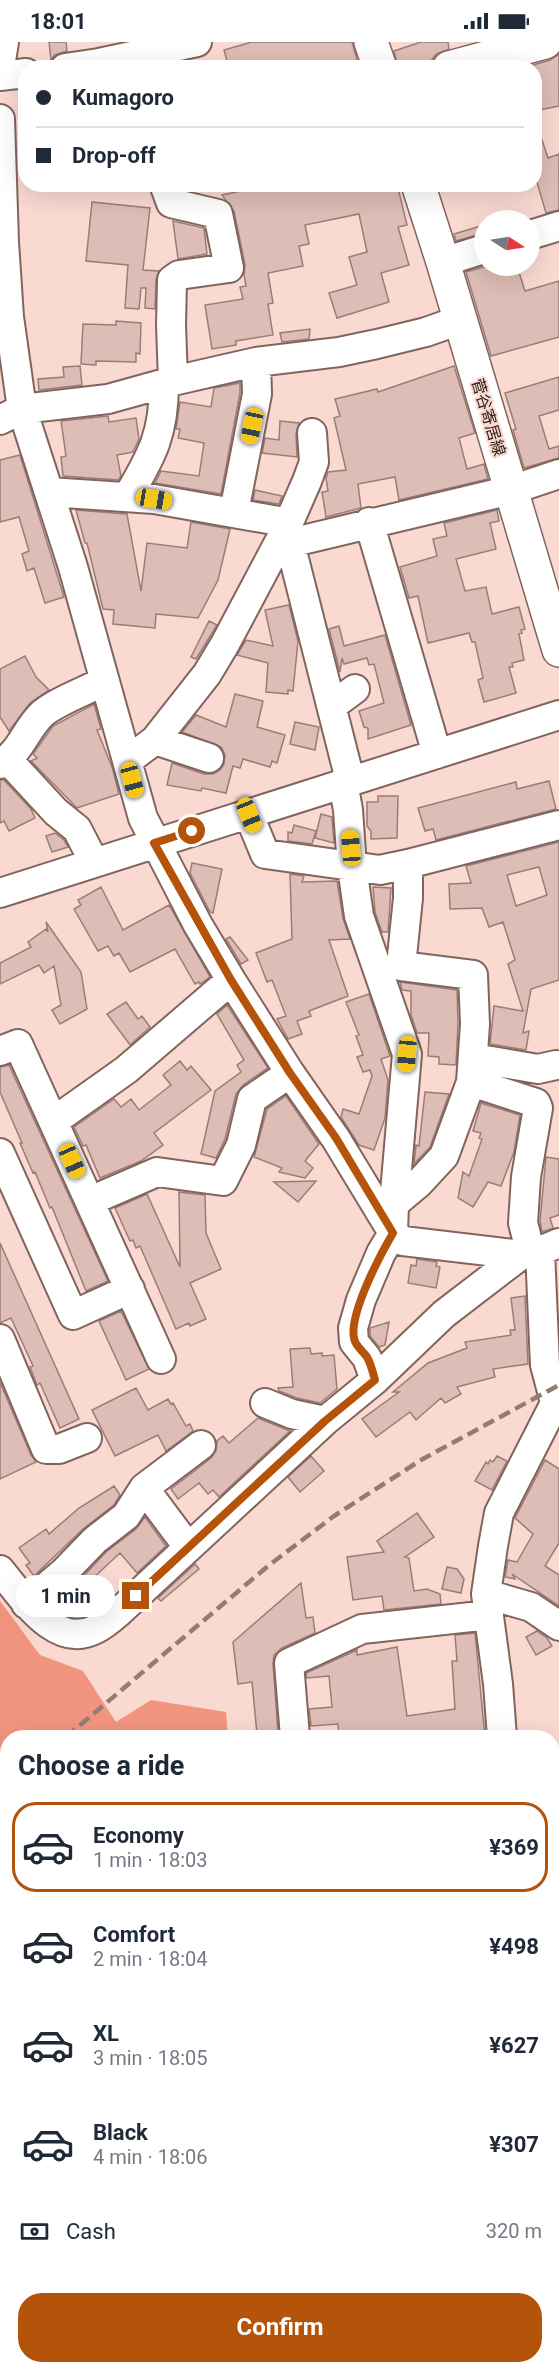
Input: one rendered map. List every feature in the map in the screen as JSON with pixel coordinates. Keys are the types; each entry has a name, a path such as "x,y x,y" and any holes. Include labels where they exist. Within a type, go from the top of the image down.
{"main road":[{"path":"371,42 377,60"},
{"path":"479,60 545,42"},
{"name":"菅谷寄居線","path":"421,192 511,490 556,629"}],"street":[{"path":"0,68 4,42"},
{"path":"113,60 197,42"},
{"path":"0,76 18,74"},
{"path":"0,119 9,166 4,242 9,317 11,415 49,492 142,818 231,980 290,1073 336,1138 393,1233 403,1241 538,1251"},
{"path":"128,496 159,438 168,382 172,280 178,275 229,268 218,214 171,203 167,192"},
{"path":"540,232 559,226"},
{"path":"443,261 474,252"},
{"path":"11,415 108,399 168,382 256,363 339,352 377,344 426,332 460,320"},
{"path":"234,512 257,394 256,363"},
{"path":"127,761 155,740 207,674 288,536 314,462 312,433"},
{"path":"288,536 369,522 511,490 559,474"},
{"path":"49,492 128,496 234,512 279,522 288,536 332,706 346,781 352,867 359,916 407,1054 393,1233 381,1253 361,1300 353,1328 354,1342 367,1358 375,1380"},
{"path":"369,522 437,754"},
{"path":"93,862 77,829 4,762 43,713 104,681"},
{"path":"332,706 355,689"},
{"path":"0,893 559,715"},
{"path":"155,740 209,758"},
{"path":"249,815 265,854 380,870 559,825"},
{"path":"394,1204 419,1183 444,1156 472,1070 473,975 401,966 408,897 408,864"},
{"path":"54,1121 126,1070 231,980"},
{"path":"0,1051 18,1044 161,1359"},
{"path":"472,1070 538,1069 555,1065"},
{"path":"472,1070 536,1103 538,1108 526,1177 523,1223 538,1251 545,1365 557,1404 499,1513 488,1605 501,1730"},
{"path":"90,1201 157,1172 223,1180 241,1145 252,1099 290,1073"},
{"path":"0,1153 74,1315 130,1289"},
{"path":"0,1570 27,1604 50,1625 72,1635 95,1630 119,1612 188,1547 235,1507 325,1421 375,1380 444,1314 538,1251"},
{"path":"1,1345 46,1449 59,1449 87,1438"},
{"path":"265,1403 292,1414 325,1421"},
{"path":"27,1604 64,1572 95,1540 126,1516 144,1488 201,1444"},
{"path":"144,1488 188,1547"},
{"path":"295,1730 289,1663 362,1629 488,1605 531,1607 559,1626"}],"shaded area":[{"path":"0,1601 40,1655 83,1671 116,1722 151,1700 226,1712 227,1730 0,1730"}],"building":[{"path":"49,42 66,42 67,51 55,55 51,60"},
{"path":"252,42 352,42 357,60 227,60 224,50"},
{"path":"421,42 448,42 449,49 436,54 432,60 396,60 394,51"},
{"path":"559,54 559,106 542,109 542,62"},
{"path":"542,140 548,158 559,154 559,210 546,213 540,192 542,192"},
{"path":"236,192 399,192 407,225 398,227 409,265 381,273 389,302 337,318 329,293 357,285 349,257 367,252 359,214 305,225 309,244 299,246 303,266 268,273 273,303 268,304 273,335 236,341 236,345 212,349 205,305 243,299 240,287 246,286 245,265 234,211 222,195"},
{"path":"92,202 150,208 143,270 159,271 156,280 155,309 145,308 146,288 141,288 139,309 125,308 128,265 86,261"},
{"path":"173,221 204,228 207,254 178,259"},
{"path":"474,228 474,236 456,241 454,234"},
{"path":"474,270 474,276 520,276 525,291 559,281 559,337 491,356 466,272"},
{"path":"116,321 141,323 140,354 136,353 136,362 96,361 96,365 81,364 83,324 116,325"},
{"path":"310,329 309,339 282,342 280,333"},
{"path":"80,366 82,385 39,390 38,379 64,377 63,367"},
{"path":"454,366 475,433 459,438 467,469 484,464 488,479 399,500 395,477 358,484 361,508 326,517 322,492 328,491 326,478 328,472 346,470 334,418 340,416 335,399 377,389 378,392"},
{"path":"559,377 559,410 539,416 549,449 559,446 559,458 524,468 513,430 516,429 505,393"},
{"path":"240,383 221,494 155,483 161,471 199,476 204,443 178,438 180,429 176,429 180,402 211,407 214,388"},
{"path":"108,416 109,422 136,418 139,439 133,452 117,455 121,476 118,480 63,476 61,457 66,456 61,421"},
{"path":"280,421 299,423 296,434 297,457 262,453 265,438 279,440"},
{"path":"20,455 64,597 45,603 34,568 27,571 22,554 29,551 19,517 0,522 0,460"},
{"path":"255,490 282,496 279,504 253,500"},
{"path":"76,510 127,514 141,591 147,543 187,548 191,522 230,529 218,580 198,618 156,614 155,628 113,624 114,610 103,609 87,543 85,543"},
{"path":"497,510 499,521 490,523 496,549 456,559 465,591 486,587 492,614 519,607 525,629 519,634 524,660 512,663 513,667 509,667 516,693 484,702 478,680 483,678 475,642 472,642 469,633 428,643 418,596 409,598 400,567 437,556 433,539 447,536 444,523"},
{"path":"289,605 298,641 293,691 288,690 288,694 266,692 268,663 237,655 246,640 273,646 265,610"},
{"path":"209,621 217,625 196,659 191,657"},
{"path":"339,626 344,646 385,635 411,725 368,739 368,728 364,727 359,711 384,703 374,664 369,665 367,658 344,664 342,658 340,672 329,629"},
{"path":"25,656 36,677 49,690 30,703 9,731 0,717 0,669"},
{"path":"235,694 263,701 257,727 285,735 277,763 272,761 270,767 243,759 240,768 233,766 226,793 167,785 172,763 204,774 213,774 220,770 224,764 225,755 221,747 182,732 196,715 226,727"},
{"path":"94,704 101,729 97,730 112,767 119,794 77,808 31,761 37,758 33,754 53,726"},
{"path":"295,722 319,727 315,750 290,744"},
{"path":"0,780 4,780 31,809 35,818 9,831 4,821 0,823"},
{"path":"549,781 556,809 436,840 433,829 425,831 418,808 516,782 517,789"},
{"path":"378,796 398,796 397,838 371,839 371,831 367,826 367,802 378,802"},
{"path":"321,814 332,817 334,843 315,838"},
{"path":"294,825 316,831 312,844 288,841 288,832 292,833"},
{"path":"55,833 64,840 68,847 52,852 46,836"},
{"path":"559,842 559,980 531,989 523,1033 529,1031 526,1050 490,1044 494,1006 523,1011 508,964 515,960 503,922 489,927 482,908 450,909 449,884 471,883 466,866","holes":["539,867 547,895 516,906 507,875"]},
{"path":"192,863 222,869 213,913 210,912 190,873"},
{"path":"290,874 304,876 302,882 337,881 343,918 350,939 329,940 348,996 309,1011 311,1016 297,1021 302,1034 288,1039 277,1019 286,1016 272,980 267,982 256,953 292,939"},
{"path":"101,887 123,930 169,905 210,977 200,984 199,982 195,984 175,949 130,972 119,953 114,956 108,946 98,951 74,909 81,905 78,900"},
{"path":"373,887 391,888 388,932 382,932 375,912"},
{"path":"46,922 81,972 87,1009 60,1024 52,1010 61,1005 54,966 44,973 39,965 0,984 0,963 31,947 28,942 46,929 48,932"},
{"path":"230,937 248,960 241,964 226,939"},
{"path":"400,982 457,990 456,1065 439,1064 439,1057 428,1056 429,1033 417,1033 411,1015 411,991 402,990"},
{"path":"369,994 390,1056 381,1059 388,1080 385,1118 374,1150 359,1145 341,1117 343,1109 359,1114 372,1076 370,1070 363,1072 357,1057 363,1055 356,1036 359,1035 346,1002"},
{"path":"126,1002 138,1019 142,1016 150,1027 130,1045 107,1014"},
{"path":"227,1005 268,1068 243,1085 236,1094 225,1139 216,1158 201,1154 215,1091 241,1072 237,1065 244,1060 217,1014"},
{"path":"180,1061 187,1070 191,1066 211,1090 154,1133 163,1145 141,1161 100,1178 86,1145 83,1146 74,1127 114,1099 121,1107 131,1099 139,1110 171,1085 163,1075"},
{"path":"9,1065 108,1281 86,1291 52,1207 50,1208 35,1172 33,1173 0,1092 0,1067"},
{"path":"425,1092 449,1094 430,1147 414,1164 416,1145 419,1146"},
{"path":"286,1096 319,1144 305,1161 313,1168 305,1178 279,1172 282,1168 254,1157 267,1109"},
{"path":"481,1103 520,1115 514,1152 501,1186 488,1182 473,1207 458,1198 463,1172 469,1176 482,1139 479,1138 481,1133 473,1131"},
{"path":"546,1157 559,1159 559,1215 550,1218 553,1228 542,1232 540,1221"},
{"path":"316,1181 298,1202 274,1182"},
{"path":"179,1192 205,1195 206,1233 221,1269 190,1283 206,1319 176,1329 140,1246 136,1248 133,1240 130,1241 115,1208 147,1194 180,1267"},
{"path":"0,1243 79,1419 60,1428 40,1383 37,1385 30,1367 33,1366 11,1318 0,1323"},
{"path":"417,1259 437,1262 436,1266 440,1267 436,1288 408,1283 411,1265 416,1266"},
{"path":"525,1296 528,1364 493,1369 495,1377 457,1387 461,1394 445,1403 441,1398 416,1420 410,1412 376,1437 362,1419 399,1392 393,1392 428,1363 467,1348 465,1342 511,1335 510,1330 515,1330 511,1298"},
{"path":"121,1311 149,1369 126,1380 99,1321"},
{"path":"389,1322 385,1345 379,1347 370,1336 370,1328"},
{"path":"310,1348 311,1354 334,1355 337,1389 320,1403 297,1398 279,1391 278,1388 293,1387 290,1349"},
{"path":"0,1382 36,1462 0,1479"},
{"path":"136,1388 148,1410 168,1399 171,1404 173,1403 186,1426 190,1424 193,1431 166,1451 158,1435 115,1456 92,1410"},
{"path":"258,1418 290,1431 219,1497 213,1490 208,1494 199,1483 178,1499 171,1489 211,1458 216,1451 217,1441 223,1436 229,1443"},
{"path":"311,1456 324,1471 300,1492 288,1477"},
{"path":"497,1456 507,1461 492,1490 475,1481 486,1462 488,1464 490,1460 493,1462"},
{"path":"545,1460 559,1469 559,1543 545,1566 559,1575 559,1606 512,1574 515,1579 505,1577 508,1560 517,1562 533,1534 515,1518"},
{"path":"114,1486 120,1495 114,1505 83,1529 34,1576 26,1565 30,1563 19,1548 46,1529 49,1534 79,1508"},
{"path":"417,1513 434,1537 405,1557 409,1558 414,1591 427,1589 440,1594 441,1604 384,1610 382,1596 353,1600 347,1557 384,1552 377,1541"},
{"path":"145,1517 166,1546 137,1573 120,1553 89,1582 106,1601 89,1614 84,1615 65,1594 56,1605 54,1602 76,1584 106,1552 136,1529"},
{"path":"195,1564 199,1569 161,1601 158,1598"},
{"path":"447,1567 457,1569 464,1579 461,1593 442,1589"},
{"path":"301,1583 306,1618 313,1617 315,1633 282,1648 274,1655 278,1730 257,1730 252,1682 238,1684 233,1642"},
{"path":"537,1631 547,1638 552,1646 536,1655 526,1637"},
{"path":"475,1633 484,1730 338,1730 338,1724 311,1726 309,1709 332,1707 329,1676 307,1678 306,1673 357,1650 357,1655 397,1647 407,1716 455,1709 452,1661 457,1661 455,1635"}],"railway":[{"path":"74,1730 268,1566 334,1516 421,1460 559,1385"}],"route":[{"path":"136,1596 235,1507 325,1421 375,1380 367,1358 354,1342 353,1328 361,1300 381,1253 393,1233 336,1138 290,1073 231,980 198,925 154,843 192,831"}]}
